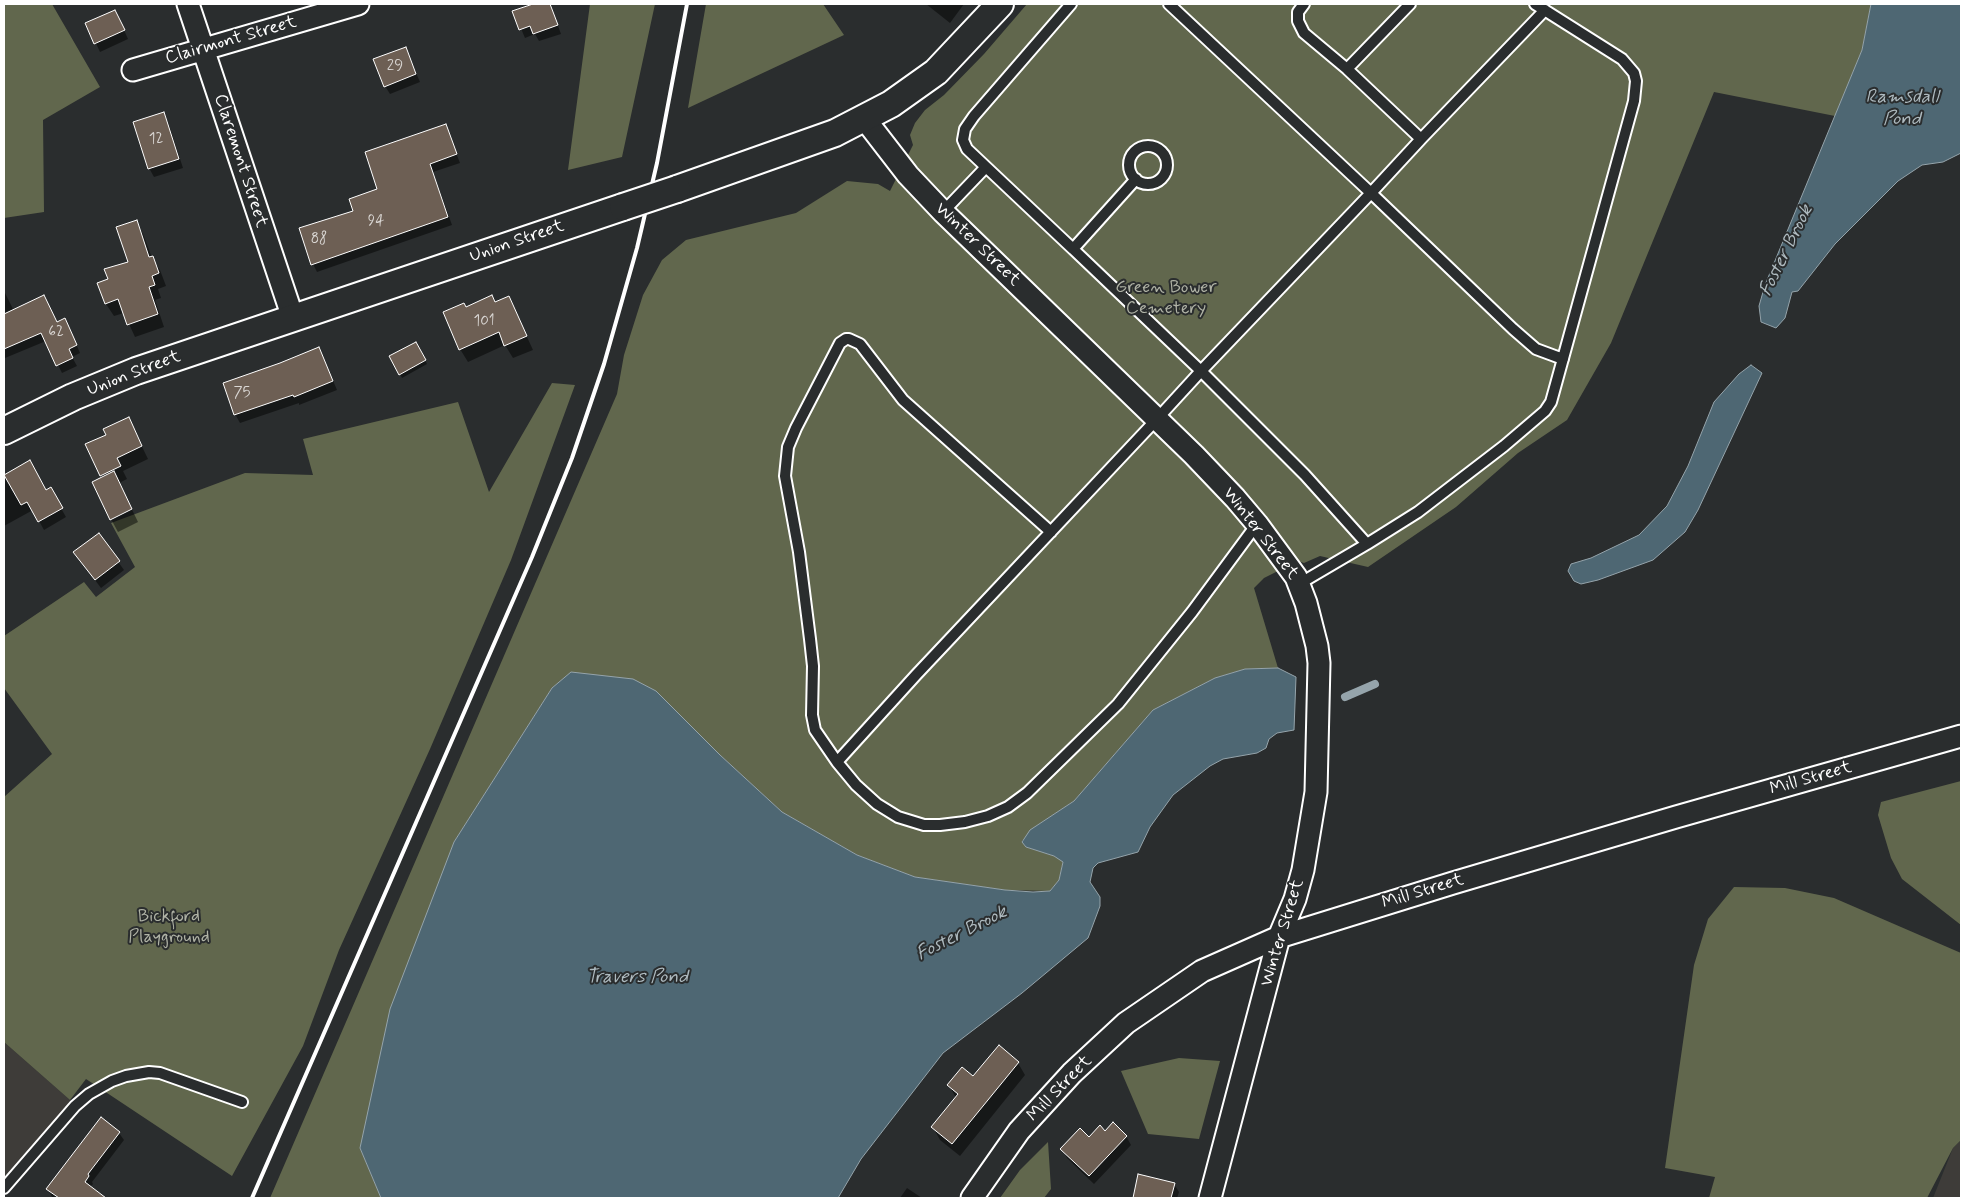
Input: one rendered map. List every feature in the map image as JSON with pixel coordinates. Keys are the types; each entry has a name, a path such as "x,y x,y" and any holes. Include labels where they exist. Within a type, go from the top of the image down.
{"street":[{"name":"Claremont Street","path":"188,4 293,318"},
{"name":"Clairmont Street","path":"133,70 358,4"},
{"name":"Union Street","path":"4,430 73,397 136,371 677,189 825,137 891,104 936,72 1000,4"},
{"name":"Winter Street","path":"864,118 908,175 942,212 1201,462 1257,524 1296,577 1306,603 1317,646 1320,680 1316,792 1303,870 1295,899 1279,937 1210,1198"},
{"name":"Mill Street","path":"972,1198 1018,1132 1072,1074 1126,1023 1202,971 1279,937 1453,883 1961,736"}],"lane":[{"path":"1071,4 974,116 965,129 962,140 967,148 986,167 1201,371 1306,475 1367,544"},
{"path":"1169,4 1513,329 1536,348 1563,359"},
{"path":"1304,4 1298,12 1298,21 1304,33 1347,69 1421,139"},
{"path":"1347,69 1410,4"},
{"path":"1299,584 1418,512 1545,411 1551,402 1580,291 1634,101 1636,82 1634,73 1622,59 1535,4"},
{"path":"837,762 1201,371 1545,10"},
{"path":"942,212 986,167"},
{"path":"1074,249 1136,179"},
{"path":"1051,532 903,400 860,344 849,339 840,343 788,447 785,476 799,552 810,639 812,715 814,730 856,785 877,804 898,817 924,825 965,822 988,816 1008,807 1027,793 1118,704 1192,612 1257,524"},
{"path":"4,1188 75,1106 100,1088 126,1076 149,1072 160,1073 242,1102"}],"shaded area":[{"path":"4,1042 70,1100 57,1125 4,1187"},
{"path":"1961,1140 1961,1198 1933,1198 1953,1148"}],"green space":[{"path":"4,4 52,4 100,87 43,120 44,212 4,218"},
{"path":"590,4 655,4 622,157 568,170"},
{"path":"706,4 823,4 844,35 688,108"},
{"name":"Green Bower Cemetery","path":"1027,4 1871,4 1862,50 1835,116 1714,92 1611,343 1567,420 1518,453 1456,507 1368,567 1320,556 1304,563 1298,561 1264,578 1254,588 1278,668 1245,669 1215,678 1153,710 1074,801 1035,827 1022,841 1026,847 1063,861 1059,880 1050,891 1005,890 915,877 857,855 782,812 720,755 656,691 571,673 552,688 454,842 360,1148 381,1198 270,1198 617,394 624,355 643,295 662,260 686,240 796,213 847,181 878,184 890,191 913,145 910,135 915,123 925,110 944,95 984,54"},
{"name":"Bickford Playground","path":"552,383 575,385 511,560 430,749 339,950 303,1046 232,1176 86,1079 70,1100 4,1042 4,797 52,754 4,688 4,636 84,582 96,597 135,567 111,523 245,473 313,475 303,439 458,402 489,492"},
{"path":"1961,781 1961,925 1902,879 1891,858 1878,815 1881,802"},
{"path":"1734,887 1785,888 1834,898 1961,953 1961,1140 1953,1148 1927,1198 1709,1198 1715,1177 1665,1168 1694,965 1708,919"},
{"path":"1179,1058 1220,1061 1199,1139 1148,1134 1121,1071"},
{"path":"1048,1142 1051,1189 1044,1198 1000,1198 1020,1170"}],"water":[{"name":"Ramsdall Pond","path":"1871,4 1961,4 1961,153 1943,162 1922,165 1898,181 1835,244 1798,291 1792,292 1785,318 1776,328 1761,322 1759,306 1765,285 1862,50"},
{"path":"1751,365 1762,373 1698,510 1685,532 1653,560 1598,580 1581,584 1574,581 1568,571 1571,564 1591,558 1639,535 1667,506 1688,466 1714,402 1739,374"},
{"name":"Travers Pond","path":"1278,668 1296,677 1294,730 1277,733 1269,739 1266,748 1257,753 1223,759 1210,766 1173,795 1150,827 1138,852 1098,863 1093,868 1090,882 1100,897 1100,906 1088,938 1022,993 943,1053 861,1159 838,1198 381,1198 360,1148 390,1009 454,842 552,688 571,672 633,679 656,691 720,755 782,812 857,855 915,877 1005,890 1033,892 1050,891 1059,880 1063,862 1054,856 1026,847 1022,842 1030,830 1074,801 1153,710 1215,678 1245,669"}],"building":[{"path":"533,4 550,4 558,25 533,34 530,26 519,30 512,11"},
{"path":"115,10 125,30 94,44 85,23"},
{"path":"406,47 416,74 384,87 373,59"},
{"path":"164,112 179,159 148,169 133,122"},
{"path":"446,124 457,154 430,164 448,217 311,265 299,228 353,211 349,199 377,189 365,152"},
{"path":"137,220 149,257 153,256 159,273 152,276 155,285 149,287 158,314 127,325 118,299 105,304 97,283 108,279 104,269 128,262 116,227"},
{"path":"44,295 57,322 65,318 77,345 69,349 73,358 56,366 41,333 4,349 4,314"},
{"path":"492,295 495,302 509,296 527,336 504,346 499,332 459,350 443,312 464,303 466,307"},
{"path":"416,342 426,360 399,375 389,356"},
{"path":"319,347 333,381 294,397 293,395 234,415 223,383"},
{"path":"129,417 142,446 117,458 121,466 100,476 85,444 106,435 103,429"},
{"path":"30,460 46,490 51,487 63,508 38,522 27,502 21,505 4,475"},
{"path":"114,471 132,509 110,520 92,482"},
{"path":"99,533 120,561 95,580 73,552"},
{"path":"999,1045 1019,1062 952,1144 931,1127 958,1094 947,1085 962,1067 973,1076"},
{"path":"101,1117 120,1132 88,1174 89,1176 85,1182 106,1198 59,1198 46,1189"},
{"path":"1113,1122 1127,1136 1089,1176 1060,1149 1080,1128 1089,1137 1100,1125 1105,1131"},
{"path":"1138,1174 1175,1183 1171,1198 1133,1198"}],"waterway":[{"name":"Foster Brook","path":"1345,697 1375,684"}],"railway":[{"path":"252,1198 532,557 572,458 604,364 637,248 657,163 687,4"}]}
